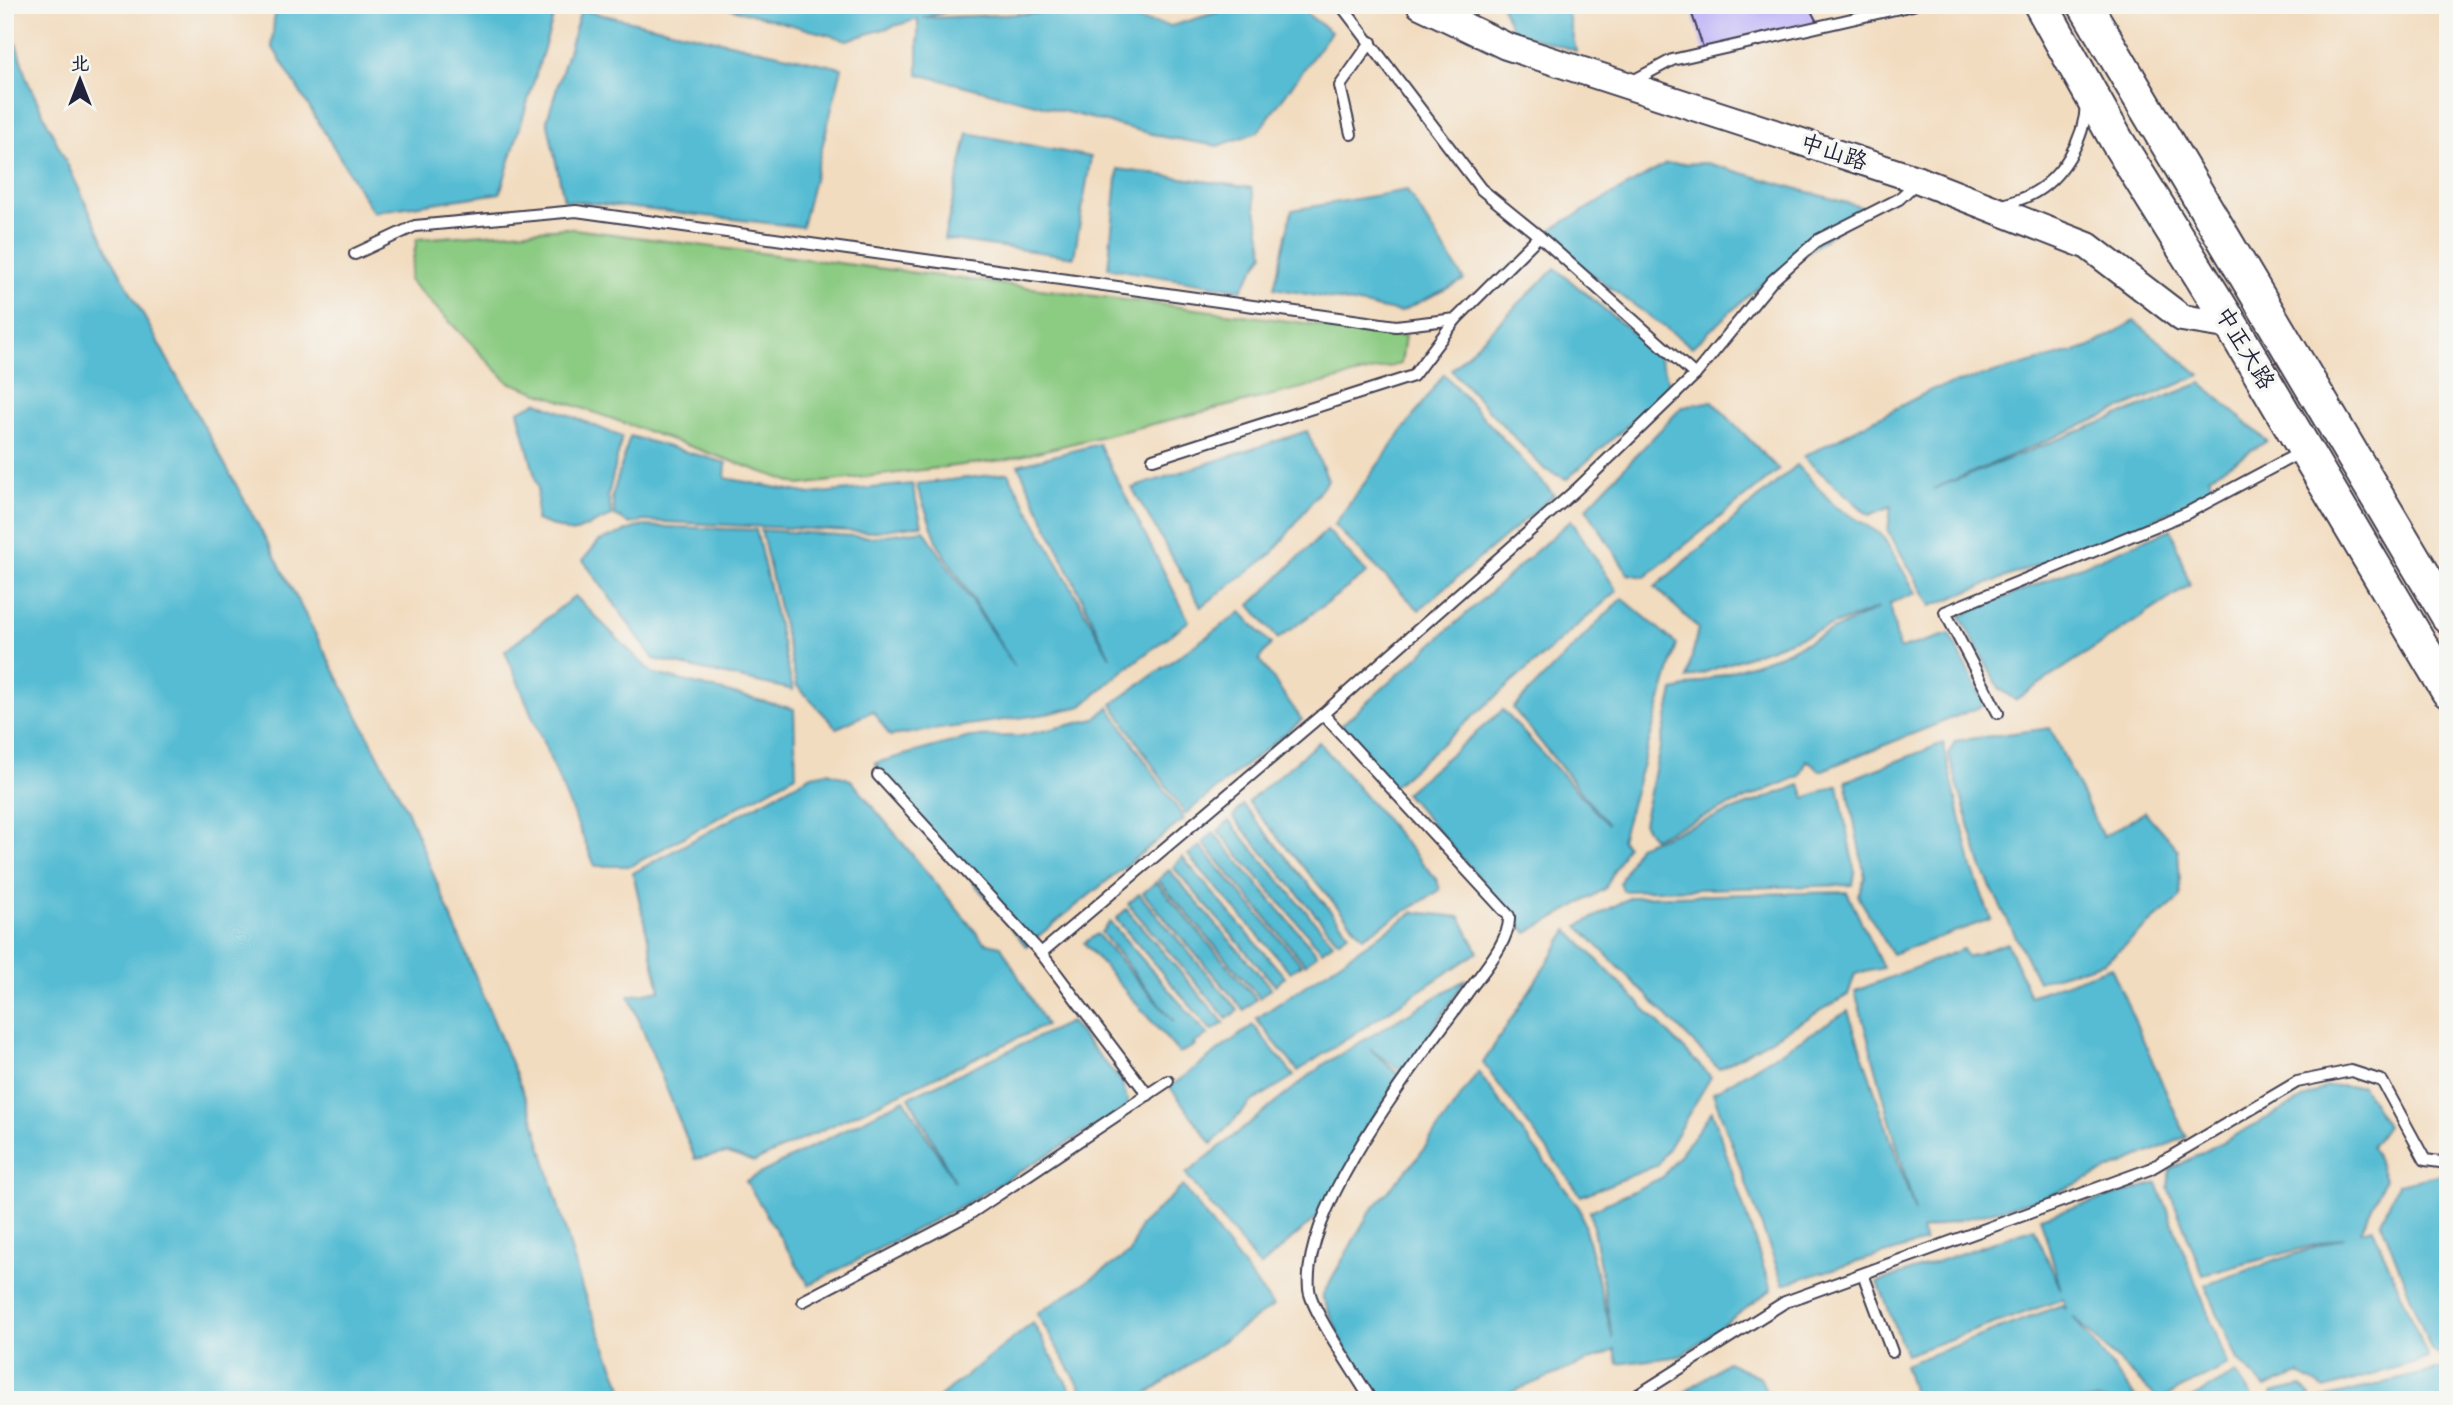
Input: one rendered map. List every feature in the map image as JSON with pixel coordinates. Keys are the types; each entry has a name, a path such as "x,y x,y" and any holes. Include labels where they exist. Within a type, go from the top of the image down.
{"main road":[{"name":"中正大路","path":"2041,5 2117,141 2232,326 2448,691"},
{"name":"中正大路","path":"2085,5 2448,616"}],"street":[{"name":"中山路","path":"1420,5 1506,46 1629,83 1919,180 2088,246 2182,318 2232,326"}],"lane":[{"path":"1341,5 1481,189 1539,236 1695,375"},
{"path":"1629,83 1672,60 1913,5"},
{"path":"1351,134 1340,86 1371,42"},
{"path":"1990,208 2029,196 2043,187 2069,159 2083,130 2087,108 2085,84"},
{"path":"1041,953 1323,714 1577,489 1695,375 1772,281 1818,240 1899,199 1919,180"},
{"path":"355,254 415,226 576,211 1396,326 1456,319"},
{"path":"1153,459 1413,376 1456,319 1539,236"},
{"path":"1998,713 1945,612 2187,513 2306,449"},
{"path":"1323,714 1509,916 1510,927 1479,978 1345,1168 1310,1257 1309,1292 1371,1400"},
{"path":"878,775 1041,953 1148,1095"},
{"path":"1630,1400 1785,1302 2150,1169 2297,1082 2351,1071 2382,1081 2425,1160 2448,1163"},
{"path":"803,1300 968,1215 1168,1081"},
{"path":"1863,1274 1892,1352"}],"green space":[{"path":"566,228 1405,336 1401,364 1004,460 799,485 508,382 409,280 417,239"}],"water":[{"path":"275,5 557,5 500,193 373,212 272,46"},
{"path":"718,5 878,5 879,8 880,5 970,5 923,18 1088,11 1171,26 1242,5 1295,5 1331,32 1258,132 1218,146 1164,137 918,74 918,19 847,40"},
{"path":"1501,5 1566,5 1576,51 1513,31"},
{"path":"5,6 27,80 112,258 270,547 407,810 532,1114 582,1288 627,1400 5,1400"},
{"path":"581,10 842,68 802,227 564,200 547,120"},
{"path":"968,133 1091,157 1074,257 944,239"},
{"path":"1707,163 1868,209 1759,286 1692,347 1539,236 1666,164"},
{"path":"1118,169 1252,188 1264,253 1241,290 1108,268"},
{"path":"1407,190 1464,280 1400,312 1274,288 1292,210"},
{"path":"1555,268 1657,353 1671,387 1567,479 1545,470 1451,370"},
{"path":"2134,321 2200,375 1933,489 2201,383 2267,441 2209,477 2214,490 2151,521 1931,606 1888,531 1891,506 1869,515 1803,457 1933,389 2088,348"},
{"path":"1444,374 1554,495 1419,610 1334,525"},
{"path":"1712,401 1779,470 1645,577 1628,574 1586,508 1682,407"},
{"path":"537,402 622,437 608,496 612,516 572,533 536,520 538,488 518,411"},
{"path":"1307,431 1328,480 1273,553 1201,607 1132,488"},
{"path":"630,436 726,463 725,478 810,494 912,484 922,525 869,532 643,521 630,524 615,516 612,497"},
{"path":"1099,444 1189,621 1082,706 1046,714 890,736 873,711 837,728 797,686 761,530 870,537 924,530 1015,667 939,546 916,484 1008,473 1110,657 1018,465"},
{"path":"1797,465 1835,506 1882,535 1916,593 1890,603 1899,649 1950,634 1985,705 1820,771 1807,760 1800,776 1653,838 1643,823 1673,691 1780,655 1879,608 1687,679 1698,628 1655,587"},
{"path":"1571,520 1617,591 1391,788 1337,729"},
{"path":"640,526 756,530 793,690 654,659 583,560 599,541"},
{"path":"2171,529 2190,585 2015,700 1999,688 1960,616"},
{"path":"1327,530 1367,573 1278,639 1250,605"},
{"path":"575,596 652,673 794,709 796,775 631,866 595,866 505,651"},
{"path":"1622,598 1677,644 1621,840 1627,846 1605,889 1527,933 1405,793 1503,710 1608,825 1513,708"},
{"path":"1241,612 1271,644 1259,659 1302,720 1185,814 1112,704"},
{"path":"1109,707 1184,819 1026,946 875,763 970,737 1021,736 1095,719"},
{"path":"2050,728 2103,837 2145,812 2178,850 2181,897 2105,962 2038,981 1982,869 1949,755 1955,741"},
{"path":"1319,742 1437,880 1440,890 1363,937 1248,802"},
{"path":"1943,743 1972,868 1991,919 1892,954 1858,896 1865,877 1846,781"},
{"path":"828,772 851,780 984,942 1001,946 1046,1025 754,1162 727,1153 695,1159 629,996 660,990 633,873 812,775"},
{"path":"1800,785 1805,798 1838,785 1855,873 1853,885 1623,891 1620,882 1638,846"},
{"path":"1243,805 1349,933 1338,941 1233,817"},
{"path":"1229,821 1333,943 1322,951 1218,831"},
{"path":"1213,832 1317,954 1305,964 1203,843"},
{"path":"1200,846 1302,965 1290,972 1188,855"},
{"path":"1182,857 1285,977 1275,985 1173,867"},
{"path":"1169,870 1271,988 1260,998 1158,880"},
{"path":"1156,882 1256,999 1244,1010 1143,893"},
{"path":"1847,892 1883,968 1855,974 1848,995 1719,1069 1578,926 1631,897"},
{"path":"1139,894 1238,1010 1227,1019 1128,904"},
{"path":"1126,909 1224,1023 1212,1031 1116,919"},
{"path":"1414,912 1460,917 1478,952 1298,1071 1256,1019"},
{"path":"1110,922 1208,1035 1193,1044 1195,1046 1179,1053 1084,943 1097,934 1174,1022 1101,932"},
{"path":"1568,930 1711,1077 1658,1165 1581,1196 1483,1063"},
{"path":"2007,943 2030,996 2111,967 2186,1137 2043,1198 1921,1230 1925,1242 1783,1284 1713,1093 1848,1011 1915,1212 1855,991 1963,949 1967,957"},
{"path":"1466,979 1404,1073 1370,1049 1400,1076 1373,1119 1330,1206 1260,1267 1186,1174 1324,1064"},
{"path":"1070,1022 1122,1082 1129,1106 967,1203 809,1285 746,1181 904,1099 955,1182 909,1097"},
{"path":"1253,1025 1294,1076 1250,1103 1212,1144 1170,1087"},
{"path":"1478,1072 1580,1209 1613,1339 1590,1211 1663,1177 1712,1111 1771,1290 1681,1356 1618,1364 1615,1350 1492,1400 1371,1400 1322,1296 1369,1213 1418,1157"},
{"path":"2327,1086 2362,1086 2387,1126 2372,1147 2385,1179 2361,1231 2373,1228 2428,1358 2325,1389 2299,1374 2265,1387 2238,1360 2205,1285 2344,1237 2203,1275 2168,1187 2170,1170"},
{"path":"2448,1173 2448,1356 2444,1358 2431,1350 2381,1221 2398,1184"},
{"path":"2157,1183 2228,1365 2159,1400 2073,1317 2138,1400 1915,1400 1904,1365 2062,1305 2066,1309 2063,1299 1906,1355 1878,1282 2034,1228 2061,1290 2040,1217"},
{"path":"1183,1186 1273,1306 1138,1400 1088,1400 1037,1314 1130,1253 1140,1226"},
{"path":"1033,1323 1076,1400 935,1400"},
{"path":"1727,1362 1760,1377 1770,1400 1674,1400"},
{"path":"2448,1367 2448,1400 2316,1400"},
{"path":"2236,1373 2254,1400 2188,1400"},
{"path":"2301,1386 2313,1400 2271,1400 2271,1393"}],"building":[{"path":"1689,5 1808,5 1819,26 1706,56"}]}
